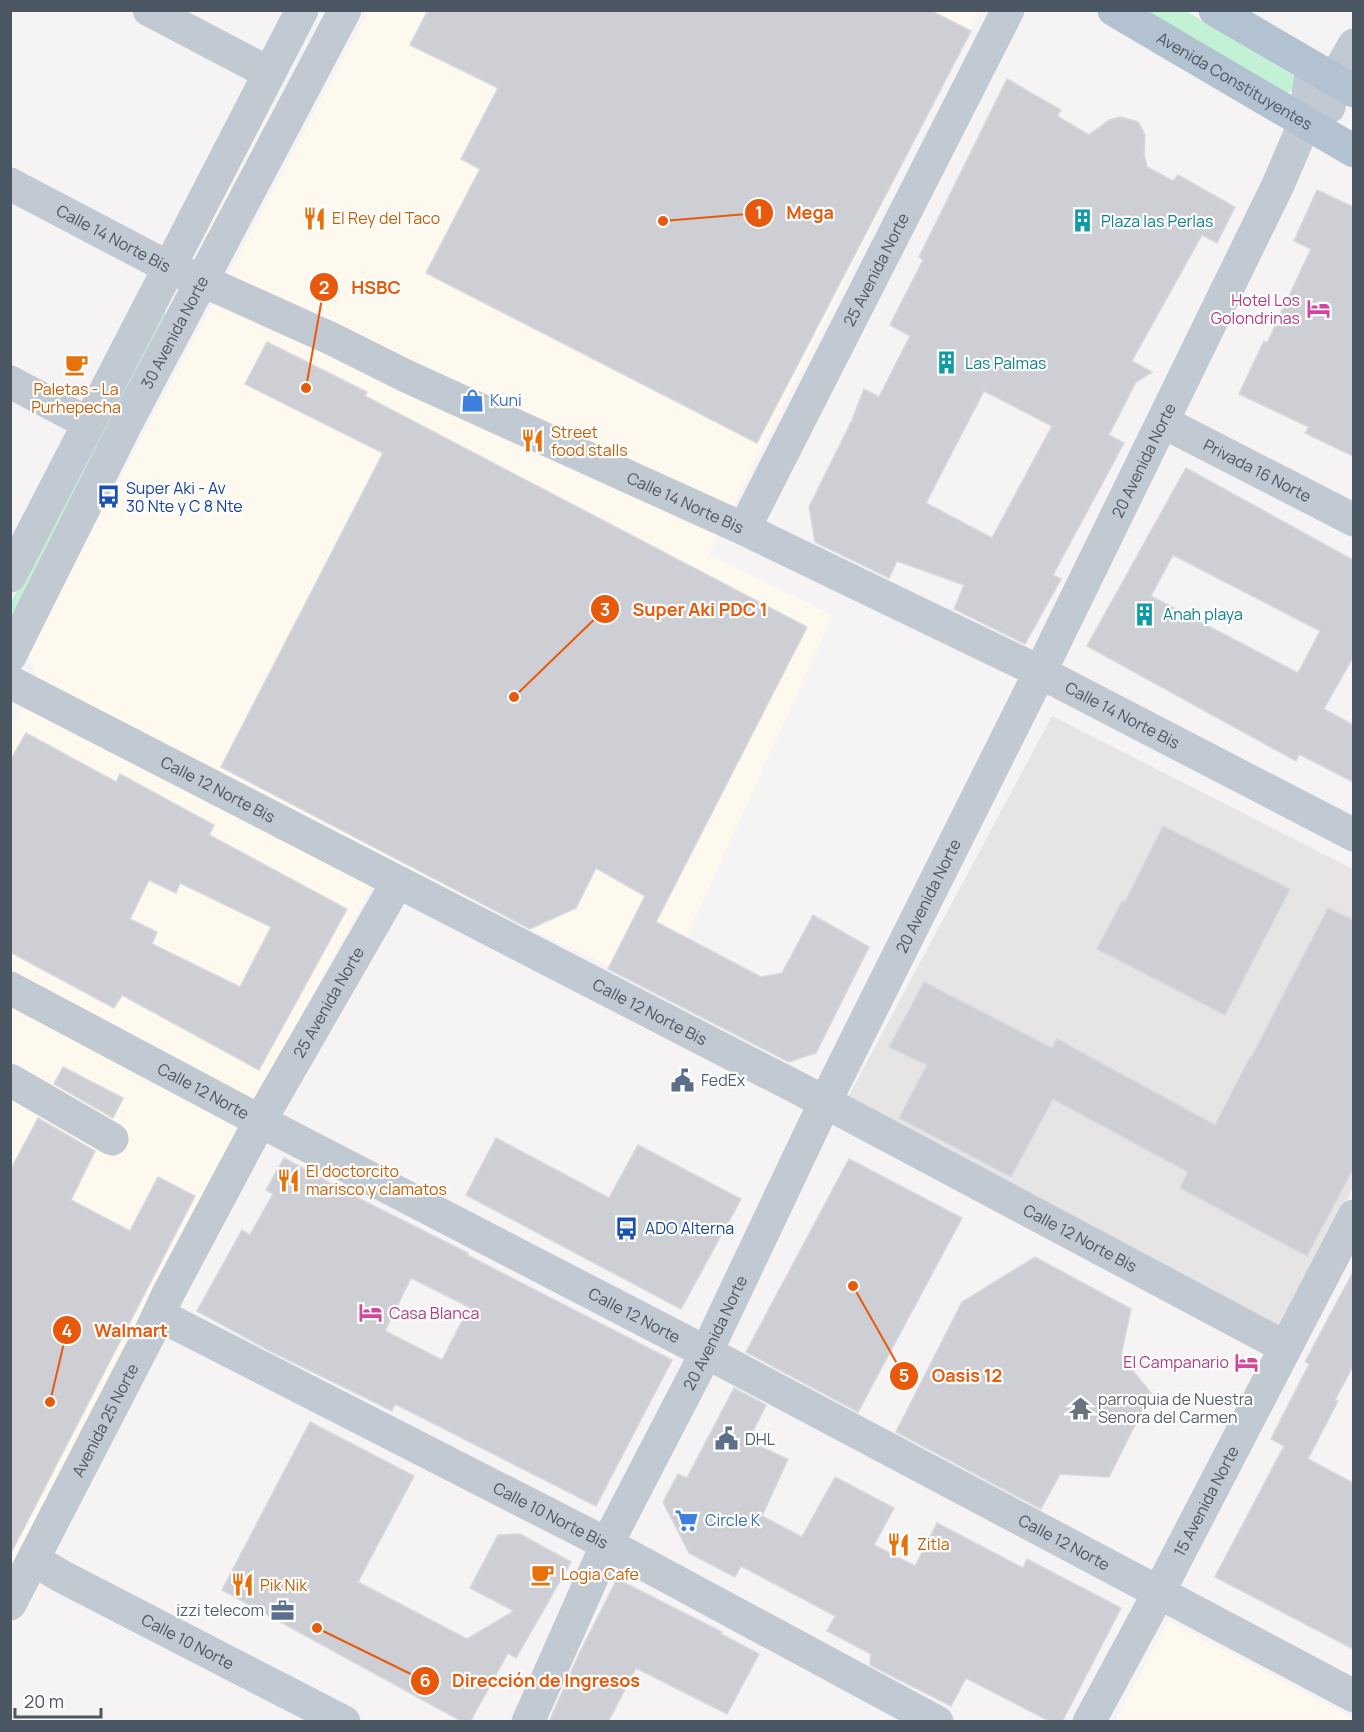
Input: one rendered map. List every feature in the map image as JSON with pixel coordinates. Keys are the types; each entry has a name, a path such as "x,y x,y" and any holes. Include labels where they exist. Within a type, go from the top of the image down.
{"main road":[{"name":"Avenida Constituyentes","path":"1114,10 1353,151"},
{"path":"1215,10 1333,79"}],"street":[{"path":"149,10 269,72"},
{"name":"30 Avenida Norte","path":"10,576 302,10"},
{"name":"30 Avenida Norte","path":"10,656 126,424 345,10"},
{"name":"25 Avenida Norte","path":"744,529 1008,10"},
{"name":"20 Avenida Norte","path":"528,1722 607,1544 706,1353 825,1102 1040,672 1273,196 1314,129 1333,79 1353,45"},
{"name":"Calle 14 Norte Bis","path":"10,184 170,268 332,339 406,376 744,529 1040,672 1353,835"},
{"path":"10,382 88,423"},
{"name":"Privada 16 Norte","path":"1163,422 1353,520"},
{"name":"Calle 12 Norte Bis","path":"10,682 825,1102 1286,1347"},
{"name":"25 Avenida Norte","path":"260,1121 397,883"},
{"name":"Calle 12 Norte","path":"10,988 1353,1696"},
{"path":"10,1080 112,1139"},
{"name":"Avenida 25 Norte","path":"34,1560 168,1294 260,1121"},
{"name":"15 Avenida Norte","path":"1089,1722 1159,1593 1353,1216"},
{"name":"Calle 10 Norte Bis","path":"159,1315 607,1544 937,1722"},
{"path":"10,1604 34,1560"},
{"name":"Calle 10 Norte","path":"34,1560 344,1722"}],"shaded area":[{"path":"368,11 979,11 709,555 833,615 662,991 386,861 262,1087 11,1572 10,730 38,677 27,653"},
{"path":"1052,716 1353,869 1353,1188 1281,1330 846,1101"},
{"path":"1168,1621 1353,1718 1353,1721 1115,1721"}],"green space":[{"path":"1145,11 1186,11 1294,76 1296,89 1283,95"},
{"path":"165,309 165,317 11,617 11,602 159,313"}],"building":[{"path":"428,10 930,10 971,31 757,443 426,273 480,169 461,159 498,88 410,45"},
{"path":"1007,79 1061,110 1057,116 1089,135 1109,120 1121,117 1138,122 1145,135 1144,154 1147,167 1173,181 1178,175 1235,207 1217,243 1202,235 1132,361 1152,372 1136,382 1109,435 1124,443 1053,575 1061,579 1025,644 954,609 964,585 897,561 889,578 815,542 809,507 852,420 864,389 879,397 910,336 890,325 923,260 919,257","holes":["984,391 1052,426 992,538 926,503"]},
{"name":"Hotel Los Golondrinas","path":"1317,190 1353,207 1353,456 1305,433 1309,427 1239,394 1264,341 1267,343 1311,249 1294,241"},
{"path":"267,342 367,392 365,396 807,627 656,922 761,977 782,973 813,915 869,947 816,1053 789,1062 608,969 645,896 596,868 576,908 530,929 221,767 383,453 245,384"},
{"name":"Anah playa","path":"1186,468 1353,560 1353,657 1324,709 1353,725 1353,782 1299,754 1296,761 1087,646","holes":["1173,555 1320,631 1298,673 1151,596"]},
{"path":"26,733 116,782 120,774 214,825 209,835 347,909 259,1070 122,995 114,1008 10,952 10,761","holes":["149,880 176,893 180,883 271,927 240,987 152,944 157,932 130,919"]},
{"path":"1163,826 1290,889 1225,1015 1097,949 1122,901 1125,902"},
{"path":"1328,908 1353,920 1353,1169 1307,1256 1180,1188 1188,1172 1053,1099 1011,1177 899,1118 927,1065 889,1047 924,982 1052,1048 1057,1039 1215,1125"},
{"path":"63,1067 123,1098 113,1118 54,1084"},
{"path":"38,1118 95,1151 71,1200 130,1231 158,1177 195,1196 10,1555 10,1171"},
{"name":"ADO Alterna","path":"496,1138 609,1198 638,1145 741,1199 681,1309 466,1195"},
{"path":"284,1158 672,1360 596,1506 395,1404 392,1411 268,1350 197,1311 242,1230 250,1235 273,1194 266,1190","holes":["411,1278 469,1307 442,1360 385,1331"]},
{"path":"849,1159 962,1218 858,1412 746,1352"},
{"path":"1035,1257 1131,1309 1121,1356 1151,1393 1109,1477 1060,1474 1041,1509 896,1432 962,1302"},
{"path":"1353,1272 1353,1366 1308,1459 1353,1483 1353,1649 1215,1577 1284,1446 1271,1439 1309,1364 1305,1362"},
{"path":"734,1388 766,1405 748,1441 788,1459 762,1516 802,1537 835,1477 894,1508 874,1545 915,1566 937,1523 1023,1568 1027,1559 1121,1608 1062,1722 1051,1722 966,1678 951,1706 870,1665 871,1654 827,1631 835,1616 741,1566 735,1577 689,1553 663,1502 678,1474 687,1478"},
{"path":"310,1422 414,1476 358,1582 467,1639 514,1611 470,1588 498,1535 520,1534 571,1562 516,1658 508,1653 470,1722 463,1722 222,1590"},
{"path":"617,1579 722,1632 721,1634 759,1654 727,1714 636,1668 608,1722 549,1722 579,1654"}],"place":[{"name":"El Rey del Taco","path":"314,218"},
{"name":"Mega","path":"663,221"},
{"name":"Plaza las Perlas","path":"1083,221"},
{"name":"Hotel Los Golondrinas","path":"1318,309"},
{"name":"Las Palmas","path":"947,363"},
{"name":"Paletas - La Purhepecha","path":"76,364"},
{"name":"HSBC","path":"306,388"},
{"name":"Kuni","path":"472,400"},
{"name":"Street food stalls","path":"533,441"},
{"name":"Super Aki - Av 30 Nte y C 8 Nte","path":"108,497"},
{"name":"Anah playa","path":"1145,614"},
{"name":"Super Aki PDC 1","path":"514,697"},
{"name":"FedEx","path":"683,1080"},
{"name":"El doctorcito marisco y clamatos","path":"288,1180"},
{"name":"ADO Alterna","path":"627,1228"},
{"name":"Oasis 12","path":"853,1286"},
{"name":"Casa Blanca","path":"371,1313"},
{"name":"El Campanario","path":"1247,1362"},
{"name":"Walmart","path":"50,1402"},
{"name":"parroquia de Nuestra Senora del Carmen","path":"1080,1408"},
{"name":"DHL","path":"727,1439"},
{"name":"Circle K","path":"687,1520"},
{"name":"Zitla","path":"899,1544"},
{"name":"Logia Cafe","path":"543,1574"},
{"name":"Pik Nik","path":"242,1585"},
{"name":"izzi telecom","path":"282,1610"},
{"name":"Dirección de Ingresos","path":"317,1628"}]}
